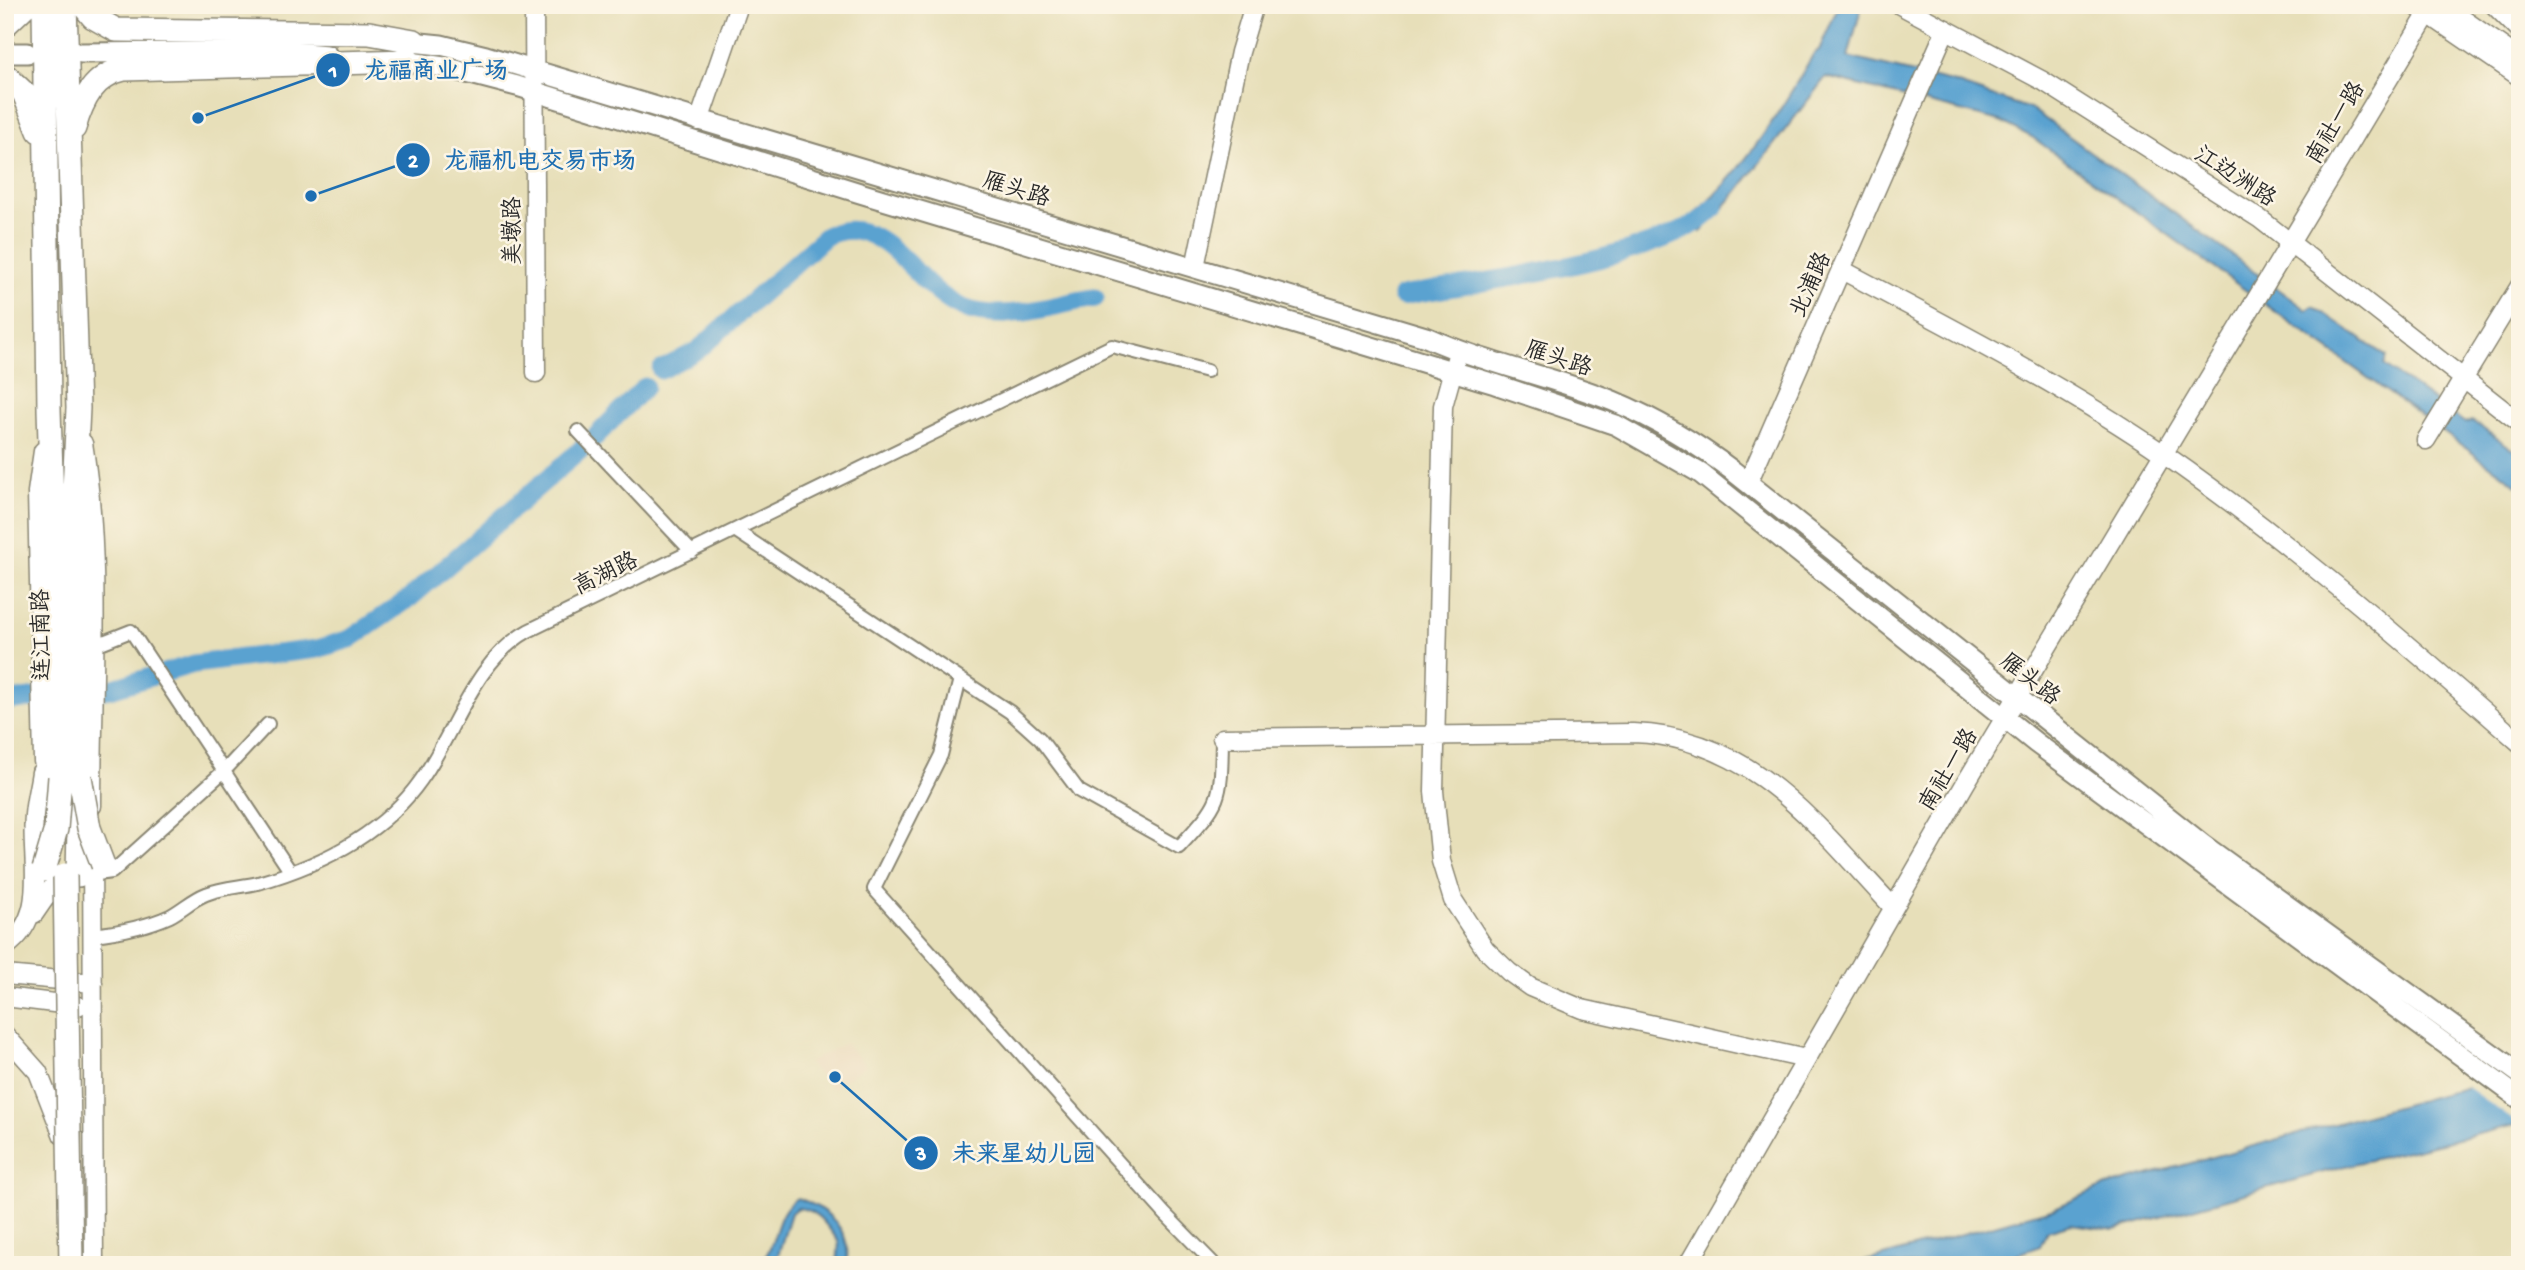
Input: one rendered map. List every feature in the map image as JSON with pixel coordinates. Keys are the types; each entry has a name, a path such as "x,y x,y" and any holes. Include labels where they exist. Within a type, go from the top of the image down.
{"highway":[{"path":"5,25 26,5"},
{"name":"连江南路","path":"44,5 49,409"},
{"path":"65,5 78,408 66,613"},
{"path":"83,5 93,17 116,30 369,33 412,51"},
{"path":"69,144 86,95 106,76 118,70 412,51"},
{"path":"5,75 27,98 46,152"},
{"path":"49,409 66,613 70,777 78,875 85,1265"},
{"path":"70,777 89,828 97,870"},
{"path":"50,876 55,829 70,777"},
{"path":"70,777 65,875 71,1265"}],"main road":[{"path":"5,47 26,50 5,53"},
{"path":"81,50 412,51"},
{"name":"雁头路","path":"412,51 468,52 1426,337 1456,361 1581,411 1668,452 1738,501 2006,719 2162,838 2520,1099"},
{"name":"雁头路","path":"412,51 455,69 847,189 1456,361 1578,389 1629,408 1695,444 1748,483 2202,844 2516,1071"}],"street":[{"name":"美墩路","path":"534,5 536,373"},
{"path":"699,121 739,5"},
{"path":"1195,267 1240,52 1254,5"},
{"name":"江边洲路","path":"1900,5 2053,87 2291,241 2463,382 2520,423"},
{"path":"2494,5 2520,31"},
{"path":"2430,7 2520,59"},
{"path":"2430,7 2520,77"},
{"name":"南社一路","path":"1688,1265 1893,907 2430,7"},
{"name":"北浦路","path":"1748,483 1946,29"},
{"path":"1842,270 2005,358 2164,454 2333,585 2520,743"},
{"path":"2426,440 2520,286"},
{"name":"高湖路","path":"93,935 156,922 204,895 258,883 358,841 404,803 439,754 480,678 513,641 1112,346 1207,371"},
{"path":"1456,361 1443,406 1435,736 1436,822 1448,887 1469,928 1510,972 1541,992 1582,1009 1806,1059"},
{"path":"78,408 91,489 97,870 93,935 94,1265"},
{"name":"连江南路","path":"49,409 37,492 43,761 55,815 50,876 62,1004 64,1265"},
{"path":"578,430 692,552"},
{"path":"736,531 960,678 1026,725 1079,791 1179,847 1211,812 1219,797 1222,738 1646,734 1675,738 1714,750 1760,775 1785,793 1893,907"},
{"path":"93,646 131,631 172,688 200,739 225,770 290,871"},
{"path":"960,678 941,755 874,889 1165,1214 1215,1265"},
{"path":"97,870 112,872 225,770 268,724"},
{"path":"32,917 35,900 34,816 43,761"},
{"path":"5,947 23,933 50,876"},
{"path":"5,975 93,983"},
{"path":"5,997 93,1007"},
{"path":"5,1035 38,1072 63,1136"}],"shaded area":[{"path":"845,1043 866,1065 832,1089 808,1063"}],"water":[{"path":"1839,5 1862,5 1848,57 1955,83 2033,110 2307,310 2313,306 2387,357 2384,365 2465,423 2472,421 2520,454 2520,487 2032,137 2000,121 1826,77 1737,192 1701,232 1689,219 1726,183 1759,141 1814,53 1819,50"},
{"path":"2520,1073 2520,1124 2349,1165 2114,1230 2071,1224 2047,1231 2040,1246 1986,1265 1852,1265 2055,1208 2100,1188"},
{"path":"797,1198 828,1214 836,1222 846,1242 846,1265 837,1265 839,1242 826,1224 811,1211 797,1208 791,1213 778,1255 771,1265 758,1265 765,1258 783,1213"}],"pier":[{"path":"2520,1070 2520,1125 2464,1085"}],"waterway":[{"path":"1402,296 1520,276 1615,254 1658,241 1692,226 1714,208"},
{"path":"661,370 698,350 826,236 847,230 865,233 882,241 929,285 963,308 995,314 1012,313 1095,298"},
{"path":"5,701 110,689 194,664 317,649 350,639 410,598 593,439 645,387"}],"place":[{"name":"龙福商业广场","path":"198,118"},
{"name":"龙福机电交易市场","path":"311,196"},
{"name":"未来星幼儿园","path":"835,1077"}]}
